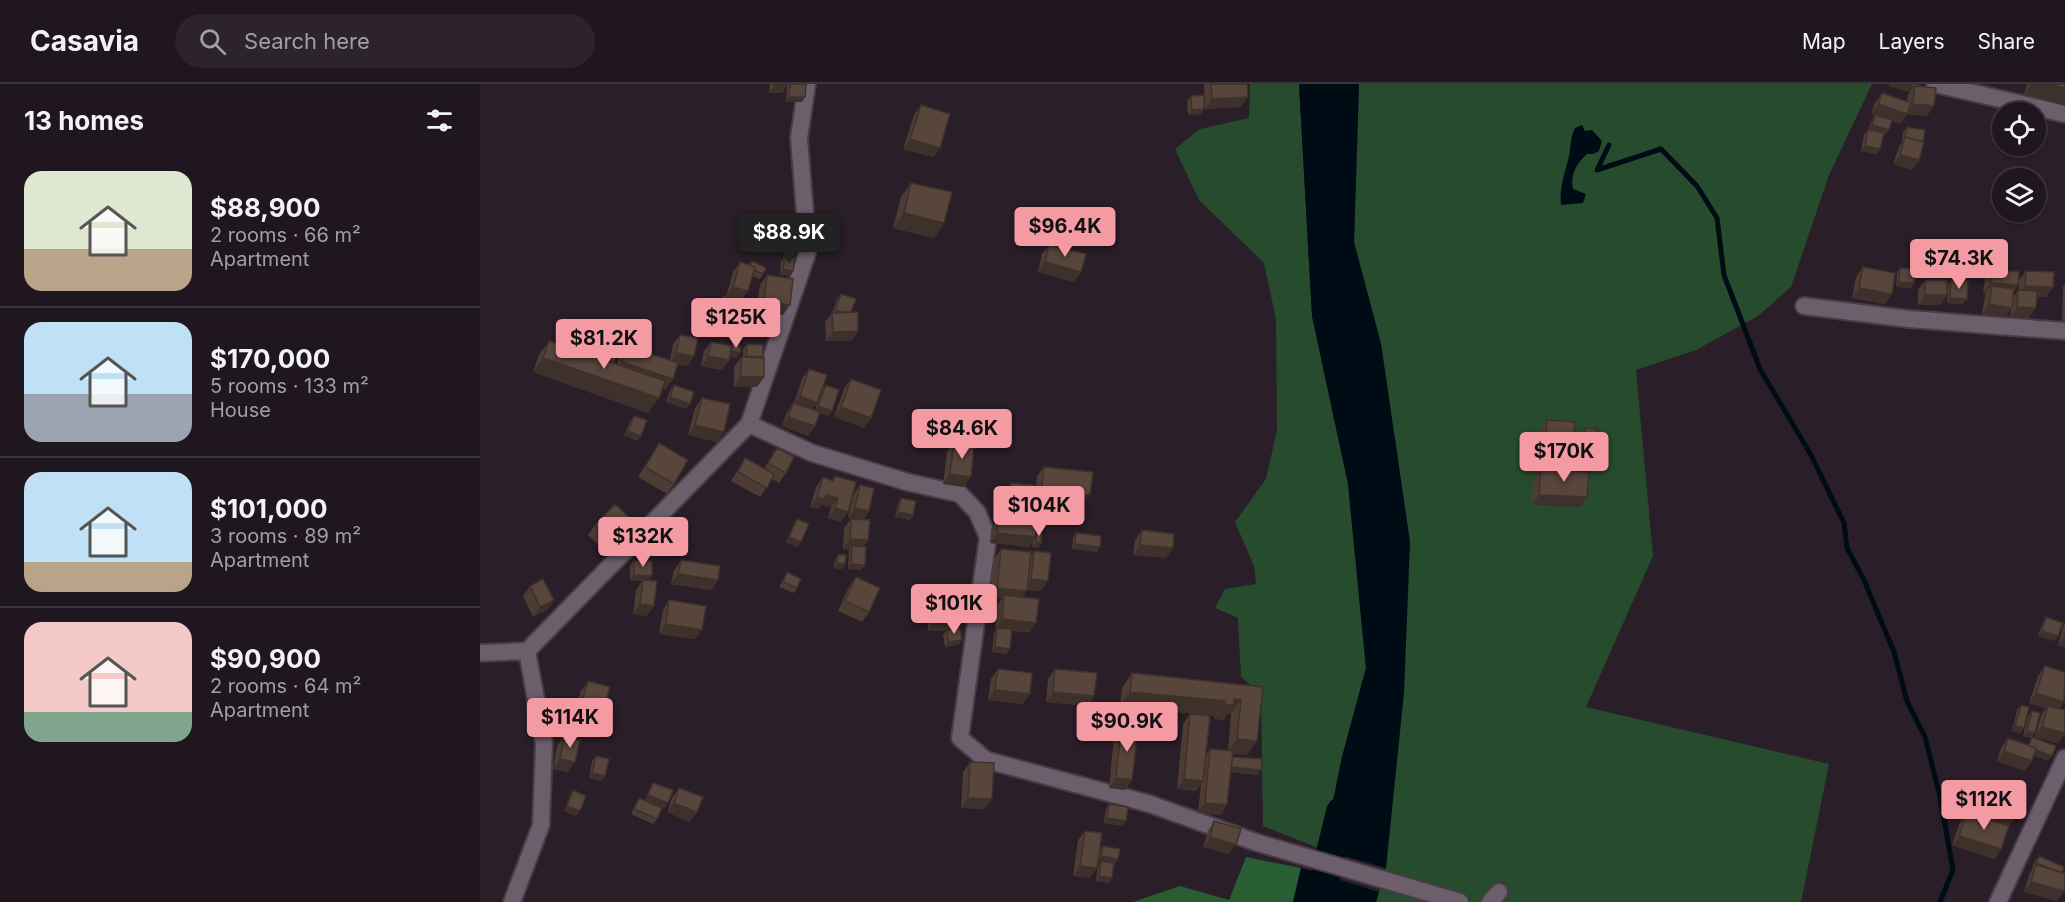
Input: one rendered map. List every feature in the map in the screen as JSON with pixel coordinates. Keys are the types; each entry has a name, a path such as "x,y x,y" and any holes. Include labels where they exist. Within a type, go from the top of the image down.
{"street":[{"path":"480,654 527,651 749,424 808,251 799,138 807,84"},
{"path":"1935,84 2065,114"},
{"path":"1804,306 1909,319 2065,331"},
{"path":"749,424 812,453 907,482 960,494 977,512 988,537 960,738 986,760 1150,804 1255,842 1459,902"},
{"path":"512,902 541,825 543,743 527,651"},
{"path":"1998,902 2065,758"}],"green space":[{"path":"1250,84 1299,84 1312,316 1348,484 1366,668 1342,757 1323,850 1263,826 1261,694 1241,677 1238,618 1215,608 1225,589 1256,584 1254,566 1235,522 1266,479 1277,430 1276,319 1264,263 1199,200 1175,149 1200,129 1249,118"},
{"path":"1359,84 1872,84 1829,175 1791,287 1758,316 1696,350 1636,370 1653,556 1586,707 1829,764 1801,902 1376,902 1386,868 1410,542 1381,344 1354,242"},
{"path":"1246,857 1301,868 1293,902 1133,902 1180,886 1229,900"}],"shaded area":[{"path":"1299,84 1359,84 1354,242 1381,344 1410,542 1404,693 1386,868 1323,850 1342,757 1366,668 1348,484 1312,316"},
{"path":"1582,125 1585,131 1592,130 1602,141 1599,151 1587,154 1577,165 1573,174 1573,189 1586,194 1583,203 1561,205 1562,186 1572,135 1575,128"},
{"path":"1301,868 1379,892 1376,902 1293,902"}],"building":[{"path":"790,84 806,84 805,97 789,97"},
{"path":"1211,84 1247,84 1248,97 1212,99"},
{"path":"1903,84 1919,84 1915,87"},
{"path":"2050,84 2065,84 2065,88"},
{"path":"1915,86 1936,88 1934,106 1913,104"},
{"path":"1882,93 1911,103 1907,114 1878,104"},
{"path":"1204,95 1204,109 1192,110 1191,96"},
{"path":"921,105 950,114 940,148 910,139"},
{"path":"1875,115 1892,120 1889,130 1872,125"},
{"path":"1907,127 1925,130 1923,142 1905,137"},
{"path":"1868,130 1884,133 1880,149 1865,146"},
{"path":"1905,137 1924,142 1919,160 1900,155"},
{"path":"911,183 952,192 944,223 904,213"},
{"path":"1049,245 1086,254 1081,272 1045,262"},
{"path":"785,256 795,258 793,271 783,269"},
{"path":"752,261 766,268 763,274 754,270 755,267 750,265"},
{"path":"740,262 755,267 748,291 733,287"},
{"path":"1863,267 1895,273 1892,294 1859,288"},
{"path":"1900,268 1916,269 1914,283 1899,282"},
{"path":"1992,269 2019,272 2018,285 1990,283"},
{"path":"2026,271 2054,272 2053,287 2025,286"},
{"path":"767,275 793,279 790,305 764,301"},
{"path":"1925,280 1947,280 1947,295 1925,295"},
{"path":"1951,280 1968,281 1967,299 1950,298"},
{"path":"1992,286 2014,289 2012,308 1989,304"},
{"path":"2018,290 2037,291 2036,308 2017,307"},
{"path":"841,294 856,299 851,312 835,310"},
{"path":"724,296 742,302 738,314 720,308"},
{"path":"752,304 780,309 777,324 749,319"},
{"path":"858,312 858,331 833,332 832,313"},
{"path":"572,321 623,341 614,362 564,342"},
{"path":"680,335 698,338 694,356 676,353"},
{"path":"549,341 665,381 659,398 543,358"},
{"path":"711,342 732,346 729,360 708,356"},
{"path":"732,344 741,347 740,353 731,351"},
{"path":"747,344 763,345 763,357 746,356"},
{"path":"627,346 678,363 673,379 622,362"},
{"path":"741,357 764,358 764,377 741,377"},
{"path":"809,369 827,375 817,403 800,396"},
{"path":"851,379 881,390 871,418 841,407"},
{"path":"674,385 694,392 690,404 670,397"},
{"path":"826,385 839,390 832,411 818,406"},
{"path":"702,398 730,404 724,432 695,425"},
{"path":"793,403 820,412 815,426 788,417"},
{"path":"634,416 647,420 641,436 628,431"},
{"path":"958,418 987,421 985,439 956,436"},
{"path":"1547,420 1575,422 1574,435 1546,433"},
{"path":"1585,428 1597,429 1595,442 1584,441"},
{"path":"659,443 688,460 674,484 645,467"},
{"path":"954,443 974,444 971,477 950,474"},
{"path":"777,448 794,457 786,473 768,463"},
{"path":"745,458 774,474 767,488 738,472"},
{"path":"1044,467 1093,472 1090,495 1041,490"},
{"path":"1541,469 1589,472 1587,497 1539,495"},
{"path":"835,476 856,482 848,512 835,508 838,498 826,495 825,499 817,497 823,477 833,481"},
{"path":"1011,483 1034,485 1033,496 1010,494"},
{"path":"860,485 874,488 869,511 855,508"},
{"path":"1027,495 1074,500 1073,515 1026,510"},
{"path":"901,498 916,501 913,515 898,512"},
{"path":"615,504 634,522 614,543 595,525"},
{"path":"797,519 809,524 801,542 789,537"},
{"path":"851,519 870,520 868,540 850,539"},
{"path":"998,519 1037,523 1036,537 997,533"},
{"path":"1142,530 1174,534 1173,548 1140,545"},
{"path":"1036,532 1042,533 1041,543 1036,542"},
{"path":"1076,533 1101,536 1100,547 1075,544"},
{"path":"852,546 866,547 865,565 851,564"},
{"path":"1001,549 1031,552 1027,591 997,588"},
{"path":"1034,551 1051,553 1048,581 1031,579"},
{"path":"838,555 846,555 845,564 837,563"},
{"path":"681,560 720,566 718,580 678,574"},
{"path":"634,561 652,561 652,576 634,575"},
{"path":"787,572 801,579 797,588 783,582"},
{"path":"856,577 880,588 869,612 845,601"},
{"path":"543,579 554,600 540,607 530,586"},
{"path":"643,580 657,581 654,606 640,604"},
{"path":"1004,595 1039,599 1036,623 1002,619"},
{"path":"669,600 706,606 702,630 666,624"},
{"path":"956,600 957,620 935,621 934,602"},
{"path":"2046,617 2063,623 2058,636 2042,631"},
{"path":"960,628 962,640 948,642 947,630"},
{"path":"997,628 1012,629 1010,649 995,647"},
{"path":"2045,666 2065,672 2064,702 2036,693"},
{"path":"998,669 1032,673 1030,694 995,690"},
{"path":"1055,669 1097,673 1094,696 1053,692"},
{"path":"1132,673 1263,687 1257,741 1237,739 1241,700 1234,699 1234,705 1224,704 1225,701 1130,692"},
{"path":"588,681 610,687 603,711 581,704"},
{"path":"2021,705 2029,707 2024,728 2015,726"},
{"path":"2048,706 2065,710 2065,733 2042,727"},
{"path":"2032,711 2040,713 2035,733 2027,731"},
{"path":"1190,714 1210,716 1203,781 1184,779"},
{"path":"1121,727 1138,729 1132,780 1116,778"},
{"path":"564,737 580,740 575,762 560,759"},
{"path":"2032,737 2056,746 2052,756 2029,745"},
{"path":"2008,738 2036,748 2032,761 2004,751"},
{"path":"1210,749 1233,751 1227,805 1205,803"},
{"path":"596,756 609,759 605,776 592,773"},
{"path":"1233,757 1262,759 1261,770 1231,767"},
{"path":"970,762 994,763 992,799 968,798"},
{"path":"653,783 673,790 668,803 648,795"},
{"path":"679,788 703,797 697,812 674,803"},
{"path":"573,790 586,796 580,811 567,806"},
{"path":"2000,790 2022,799 2015,818 1992,809"},
{"path":"639,798 662,808 657,819 634,809"},
{"path":"1109,804 1128,807 1126,821 1107,818"},
{"path":"1967,812 2009,826 2001,849 1959,836"},
{"path":"1214,821 1241,829 1236,845 1210,837"},
{"path":"1085,831 1102,833 1097,868 1080,866"},
{"path":"1103,846 1120,849 1118,859 1101,856"},
{"path":"2039,856 2064,867 2062,873 2036,863"},
{"path":"1101,861 1114,863 1112,878 1099,876"},
{"path":"2036,865 2065,873 2064,891 2031,882"}],"waterway":[{"path":"1609,145 1597,170 1661,149 1697,186 1717,218 1724,275 1760,369 1811,455 1844,523 1847,548 1864,580 1894,652 1907,701 1925,737 1940,796 1953,870 1940,902"},
{"path":"1319,902 1341,812"}]}
